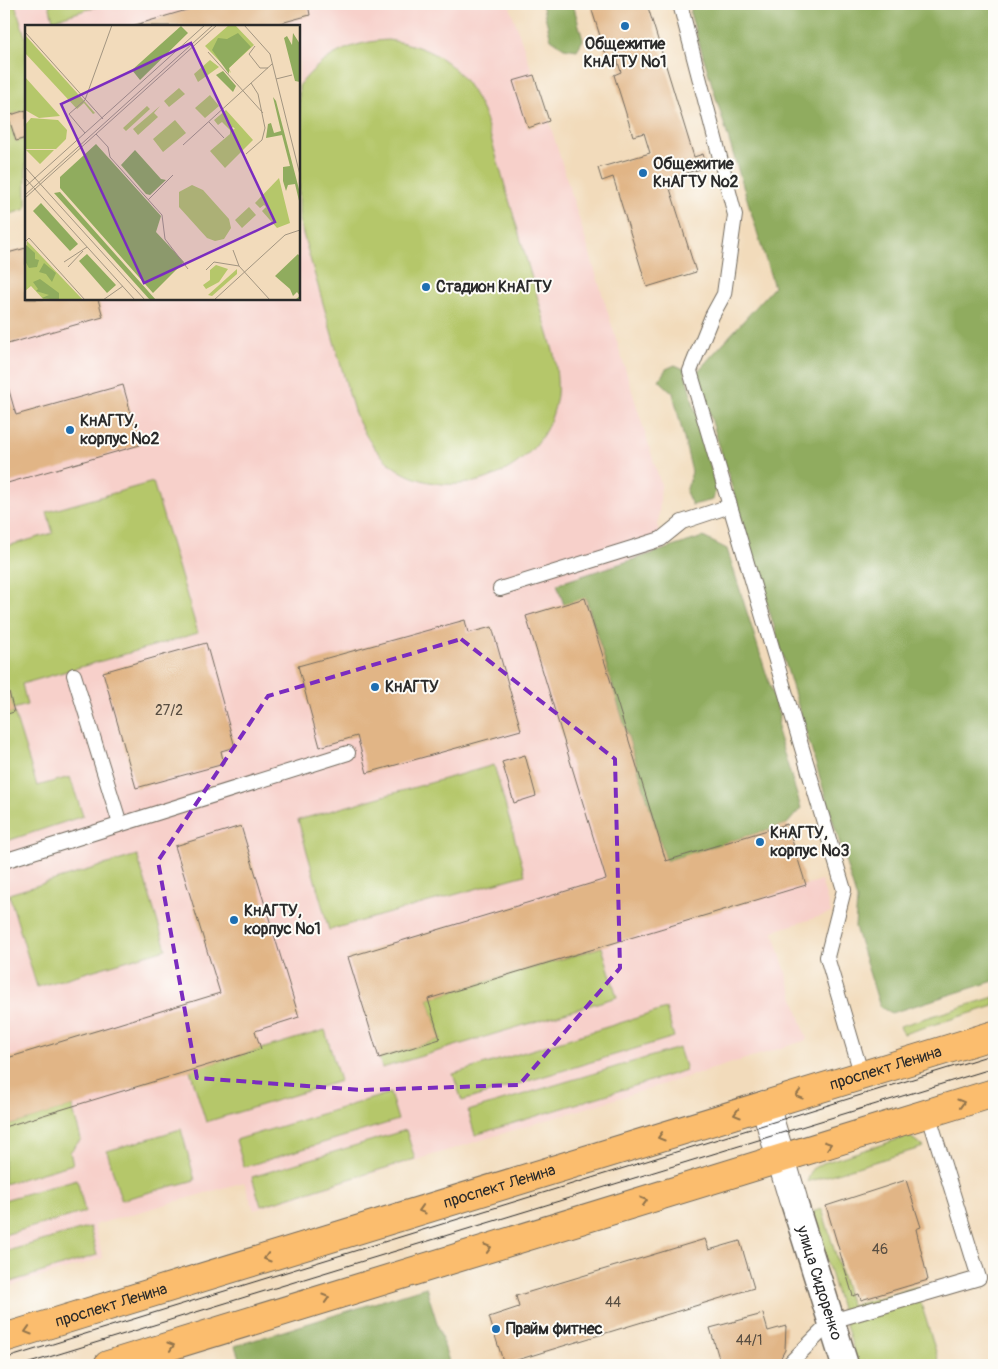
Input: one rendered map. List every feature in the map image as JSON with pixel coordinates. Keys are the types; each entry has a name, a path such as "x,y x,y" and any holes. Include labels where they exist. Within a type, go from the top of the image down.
{"highway":[{"name":"проспект Ленина","path":"4,1338 994,1035"},
{"path":"108,1365 782,1160 994,1093"}],"street":[{"path":"765,1105 793,1199"},
{"name":"улица Сидоренко","path":"793,1199 845,1365"}],"lane":[{"path":"680,4 735,215 724,294 712,316 690,371 844,890 827,957 862,1076"},
{"path":"500,589 661,540 682,522 730,506"},
{"path":"74,675 120,824"},
{"path":"4,861 348,753"},
{"path":"788,1365 832,1321 979,1278 928,1113"}],"highlighted area":[{"path":"461,639 615,759 620,968 519,1085 362,1090 197,1078 158,861 268,696"}],"shaded area":[{"name":"КнАГТУ","path":"15,4 509,4 549,121 661,485 658,528 664,549 787,824 806,885 821,880 831,913 773,931 807,1040 254,1210 244,1182 94,1225 103,1258 4,1288 4,254 25,248 25,300 300,300 300,25 25,25 25,36"}],"green space":[{"path":"4,4 15,4 25,36 25,110 8,116 16,141 25,138 25,209 4,216"},
{"path":"49,4 105,4 53,20"},
{"path":"542,4 573,4 583,40 577,50 564,48 551,39"},
{"path":"693,4 994,4 994,981 891,1013 880,1007 855,927 857,900 697,372 774,287 690,13"},
{"name":"Стадион КнАГТУ","path":"388,40 405,43 435,54 458,72 476,98 484,114 554,354 557,395 551,420 539,441 523,458 503,472 481,480 458,484 434,483 410,476 391,465 369,440 354,411 300,223 300,85 317,66 338,52 374,41"},
{"path":"675,365 684,369 716,487 713,500 692,505 686,492 692,472 673,393 659,380 666,369"},
{"path":"153,482 198,633 22,684 27,705 13,709 9,692 4,693 4,547 53,533 47,512"},
{"path":"703,537 727,549 779,714 778,734 801,808 787,824 666,861 586,599 564,605 557,584"},
{"path":"14,712 37,786 70,777 83,816 4,842 4,715"},
{"path":"494,765 525,875 329,930 298,820"},
{"path":"137,855 166,949 37,987 9,894"},
{"path":"602,947 617,997 382,1068 379,1058 440,1039 428,999"},
{"path":"994,997 994,1006 903,1034 900,1026"},
{"path":"666,1009 674,1037 462,1101 453,1074"},
{"path":"325,1030 340,1081 206,1122 190,1070"},
{"path":"679,1048 686,1070 475,1135 468,1111"},
{"path":"390,1093 398,1120 244,1167 236,1140"},
{"path":"72,1106 81,1139 70,1152 73,1164 4,1184 4,1127"},
{"path":"181,1129 195,1180 121,1200 107,1151"},
{"path":"406,1130 415,1159 261,1206 252,1177"},
{"path":"909,1136 924,1147 807,1182 812,1169 823,1163"},
{"path":"77,1179 85,1212 4,1235 4,1200"},
{"path":"822,1209 851,1306 916,1287 940,1365 858,1365 812,1212"},
{"path":"90,1227 97,1255 4,1284 4,1252"},
{"path":"426,1287 450,1365 239,1365 241,1364 235,1346"}],"building":[{"path":"207,4 308,4 310,15 274,25 135,25"},
{"name":"Общежитие КнАГТУ №2","path":"590,4 647,4 694,157 703,154 707,167 667,179 696,272 647,287 613,177 602,181 598,168 650,153 644,133 633,136 614,75 621,72 614,49 605,52"},
{"path":"534,75 549,121 528,128 513,81"},
{"path":"25,110 25,138 16,141 8,116"},
{"path":"25,248 25,300 98,300 103,317 4,345 4,254"},
{"name":"КнАГТУ, корпус №2","path":"4,373 16,415 123,385 140,445 4,484"},
{"name":"КнАГТУ, корпус №3","path":"585,598 666,861 787,824 806,885 428,999 440,1039 379,1058 348,957 606,879 526,616"},
{"path":"465,620 468,633 492,627 521,730 367,773 357,736 320,747 298,666"},
{"path":"206,643 235,747 221,751 224,764 136,788 103,672"},
{"path":"9,692 14,712 4,715 4,693"},
{"path":"525,755 536,796 514,803 502,762"},
{"name":"КнАГТУ, корпус №1","path":"241,826 299,1017 255,1031 261,1049 4,1127 4,1059 220,993 175,846"},
{"path":"906,1180 921,1227 916,1229 928,1280 861,1300 859,1294 853,1296 826,1206"},
{"path":"705,1239 709,1250 740,1241 754,1288 504,1364 489,1317 519,1307 516,1296"},
{"path":"763,1314 768,1331 786,1326 785,1350 777,1365 771,1365 770,1361 754,1365 721,1365 710,1328"}],"tram line":[{"path":"4,1359 994,1054"},
{"path":"23,1365 994,1068"}],"place":[{"name":"Общежитие КнАГТУ №1","path":"625,26"},
{"name":"Общежитие КнАГТУ №2","path":"643,173"},
{"name":"Стадион КнАГТУ","path":"426,287"},
{"name":"КнАГТУ, корпус №2","path":"70,430"},
{"name":"КнАГТУ","path":"375,687"},
{"name":"КнАГТУ, корпус №3","path":"760,842"},
{"name":"КнАГТУ, корпус №1","path":"234,920"},
{"name":"Прайм фитнес","path":"496,1329"}]}
